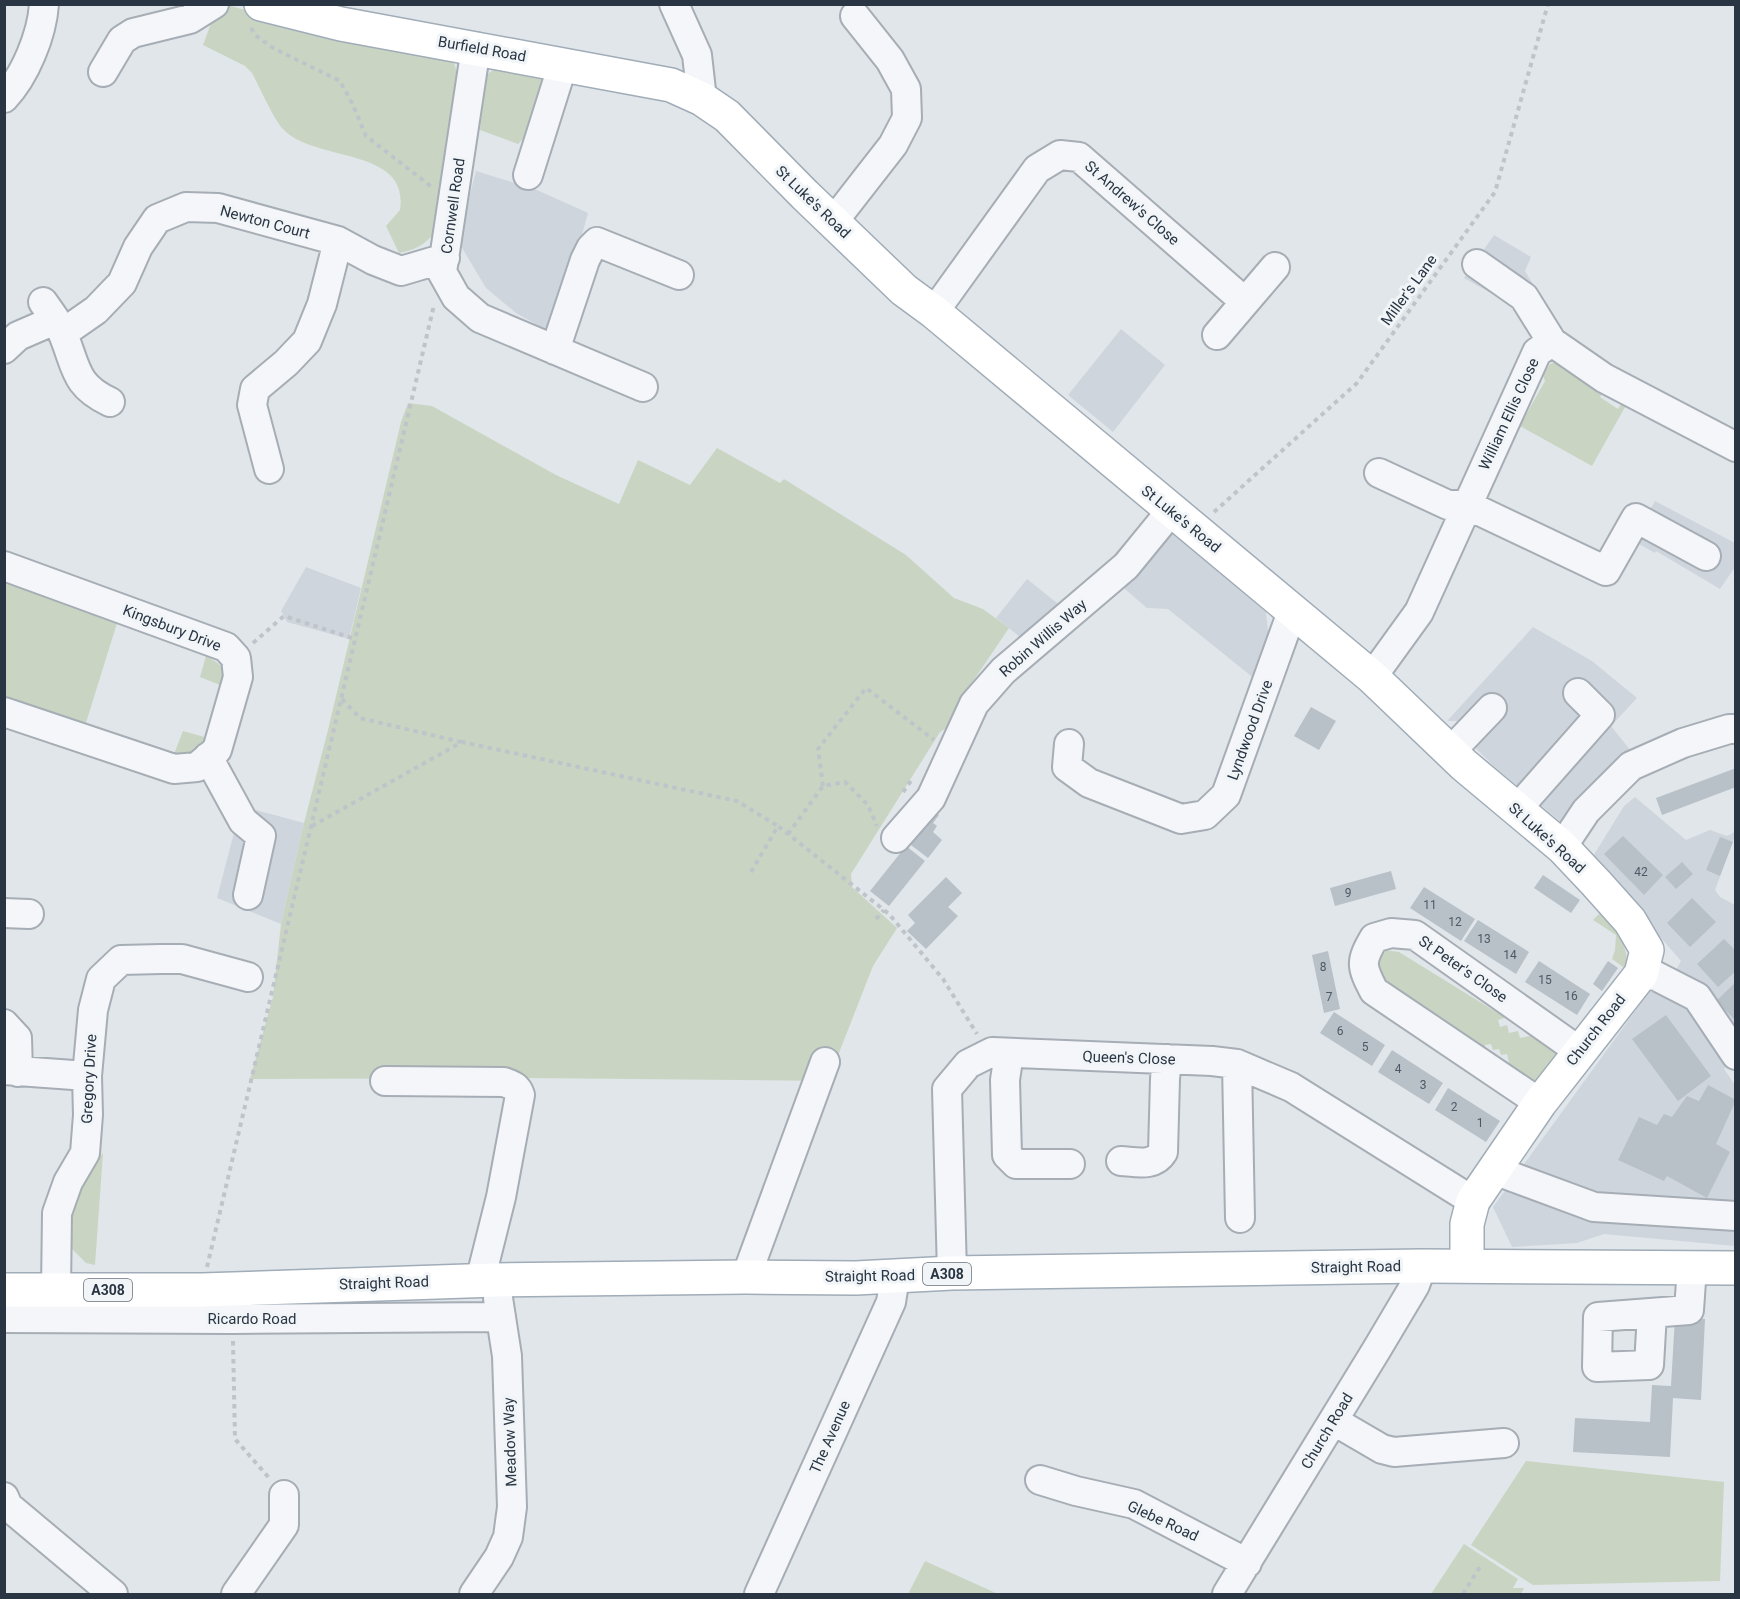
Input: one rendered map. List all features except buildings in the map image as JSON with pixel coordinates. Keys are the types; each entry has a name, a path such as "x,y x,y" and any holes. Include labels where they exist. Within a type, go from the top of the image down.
{"main road":[{"name":"Burfield Road","path":"255,15 321,11 341,24 476,47 671,85 702,99"},
{"name":"St Luke's Road","path":"702,99 727,116 904,290 934,312 1293,609 1372,677 1450,752 1562,847 1630,921 1644,962"},
{"name":"Church Road","path":"1467,1266 1467,1224 1473,1201 1540,1103 1644,962"},
{"name":"Straight Road","path":"4,1290 202,1290 488,1280 895,1277 952,1273 1422,1266 1736,1268"}],"street":[{"path":"4,98 25,67 40,29 44,4"},
{"path":"103,72 122,40 134,33 190,19 214,4"},
{"path":"674,4 697,55 702,99"},
{"path":"833,222 893,145 907,118 906,89 890,60 855,16"},
{"name":"Cornwell Road","path":"476,47 444,265 456,297 480,318 643,387"},
{"path":"528,175 563,64"},
{"name":"St Andrew's Close","path":"934,312 1036,169 1060,155 1079,157 1244,301"},
{"name":"Newton Court","path":"5,347 18,336 54,318 96,310 122,283 138,247 157,219 186,207 218,208 338,241 373,260 401,270 444,265"},
{"path":"269,469 252,405 255,389 286,363 307,341 322,304 338,241"},
{"path":"555,350 585,260 597,242 679,275"},
{"path":"1477,264 1524,297 1552,342"},
{"path":"1217,335 1275,267"},
{"path":"54,318 86,388 110,402"},
{"name":"William Ellis Close","path":"1372,677 1419,612 1537,352 1552,342 1604,378 1736,447"},
{"path":"1379,473 1448,504 1467,505 1606,572 1636,518 1706,556"},
{"name":"Robin Willis Way","path":"896,838 931,798 974,704 1003,671 1183,520"},
{"name":"Kingsbury Drive","path":"4,566 226,647 237,658 238,677 217,750 208,757"},
{"name":"Lyndwood Drive","path":"1069,744 1068,767 1089,783 1181,819 1205,815 1226,795 1293,609"},
{"path":"1516,809 1600,715 1578,693"},
{"path":"1450,752 1492,708"},
{"path":"4,712 174,769 197,767 208,757 243,821 261,836 248,894"},
{"path":"1562,847 1586,811 1631,766 1683,743 1736,729"},
{"name":"St Peter's Close","path":"1540,1103 1374,991 1365,974 1364,956 1374,938 1391,933 1414,935 1579,1051"},
{"name":"Gregory Drive","path":"56,1290 57,1213 68,1182 85,1153 88,1115 87,1076 93,1010 101,979 121,960 191,954 248,978"},
{"path":"1644,962 1656,976 1697,997 1736,1055"},
{"path":"4,1024 17,1038 11,1071 87,1076"},
{"path":"952,1273 947,1089 968,1064 999,1053 1005,1080 1007,1155 1016,1164 1070,1164"},
{"name":"Queen's Close","path":"999,1053 1237,1064 1291,1087 1473,1201"},
{"path":"1121,1161 1151,1162 1159,1159 1163,1152 1167,1059"},
{"path":"746,1277 825,1062"},
{"path":"1237,1064 1240,1218"},
{"path":"385,1080 504,1082 518,1089 520,1095 488,1280"},
{"path":"1494,1170 1594,1207 1736,1216"},
{"name":"Church Road","path":"1227,1594 1415,1285 1422,1266"},
{"path":"1652,1313 1689,1310 1692,1267"},
{"name":"The Avenue","path":"759,1594 891,1302 895,1277"},
{"name":"Meadow Way","path":"474,1594 499,1557 508,1537 512,1507 507,1356 500,1317 488,1280"},
{"name":"Ricardo Road","path":"4,1318 500,1317"},
{"path":"1334,1420 1382,1449 1394,1452 1504,1443"},
{"name":"Glebe Road","path":"1041,1480 1076,1491 1134,1504 1247,1563"},
{"path":"236,1594 285,1525 284,1495"},
{"path":"6,1504 113,1594"}],"path":[{"name":"Miller's Lane","path":"1183,520 1357,383 1495,192 1548,4"},
{"path":"255,15 255,35 273,48 340,81 366,136 428,183 453,207"},
{"path":"202,1290 444,265"},
{"path":"237,658 284,615 356,639"},
{"path":"823,786 818,749 866,688 937,742"},
{"path":"342,699 360,718 737,801 778,826 900,925 999,1053"},
{"path":"311,826 462,742"},
{"path":"788,834 823,786 845,782 868,805 876,825 896,838"},
{"path":"751,872 778,826"},
{"path":"876,919 884,910"},
{"path":"233,1319 235,1439 284,1495"},
{"path":"1463,1594 1481,1565"}],"shaded area":[{"path":"476,171 537,190 588,213 558,320 550,332 516,313 486,288 458,241"},
{"path":"1494,235 1531,257 1525,271 1559,328 1518,296 1505,301 1464,278"},
{"path":"1121,329 1165,365 1113,432 1068,395"},
{"path":"1655,501 1735,543 1735,567 1720,589 1656,551 1655,553 1632,540"},
{"path":"1173,522 1264,596 1269,638 1256,680 1168,609 1147,608 1125,589 1124,578"},
{"path":"306,567 361,588 349,639 287,622 281,611"},
{"path":"1027,579 1067,611 1029,644 996,618"},
{"path":"1533,627 1592,661 1637,698 1611,726 1636,757 1609,775 1561,822 1497,769 1464,737 1463,728 1456,721 1447,721"},
{"path":"1635,797 1686,840 1710,830 1727,836 1733,833 1735,827 1735,836 1715,890 1720,897 1735,905 1735,1054 1724,1069 1735,1085 1735,1246 1604,1234 1577,1243 1512,1247 1493,1207 1649,992 1666,989 1681,961 1592,858 1624,806"},
{"path":"241,806 304,823 281,924 217,898"}],"green space":[{"path":"227,5 332,34 427,52 454,63 459,79 435,232 423,244 399,253 386,226 400,210 399,190 390,175 376,165 297,140 279,125 252,73 245,66 203,45 213,18"},
{"path":"497,67 545,72 527,135 518,144 480,130 484,77"},
{"path":"1568,358 1604,391 1600,397 1618,409 1631,389 1634,391 1592,466 1520,426 1513,437 1519,415 1527,413 1545,381 1543,375 1550,364"},
{"path":"408,403 432,406 556,475 619,504 638,460 690,485 717,448 780,483 784,479 906,555 954,598 983,609 1009,628 963,696 966,715 940,732 851,874 852,887 897,928 873,966 828,1081 530,1078 250,1079 273,997 281,924 304,823 401,422"},
{"path":"5,572 118,620 85,726 5,699"},
{"path":"206,656 223,669 230,689 200,677"},
{"path":"183,731 215,740 188,758 174,754"},
{"path":"1601,912 1624,945 1626,969 1612,959 1616,935 1593,920"},
{"path":"1385,950 1399,952 1501,1015 1510,1014 1498,1020 1500,1027 1507,1025 1509,1033 1518,1031 1520,1038 1539,1034 1559,1054 1541,1084 1530,1085 1512,1075 1507,1054 1501,1055 1499,1049 1493,1050 1491,1044 1485,1045 1486,1057 1380,986 1373,960"},
{"path":"103,1153 95,1265 86,1263 70,1247 65,1216 82,1181"},
{"path":"1526,1461 1724,1482 1720,1581 1533,1585 1471,1545"},
{"path":"1464,1544 1518,1579 1513,1588 1524,1588 1521,1594 1431,1594"},
{"path":"925,1561 998,1594 908,1594"}]}
